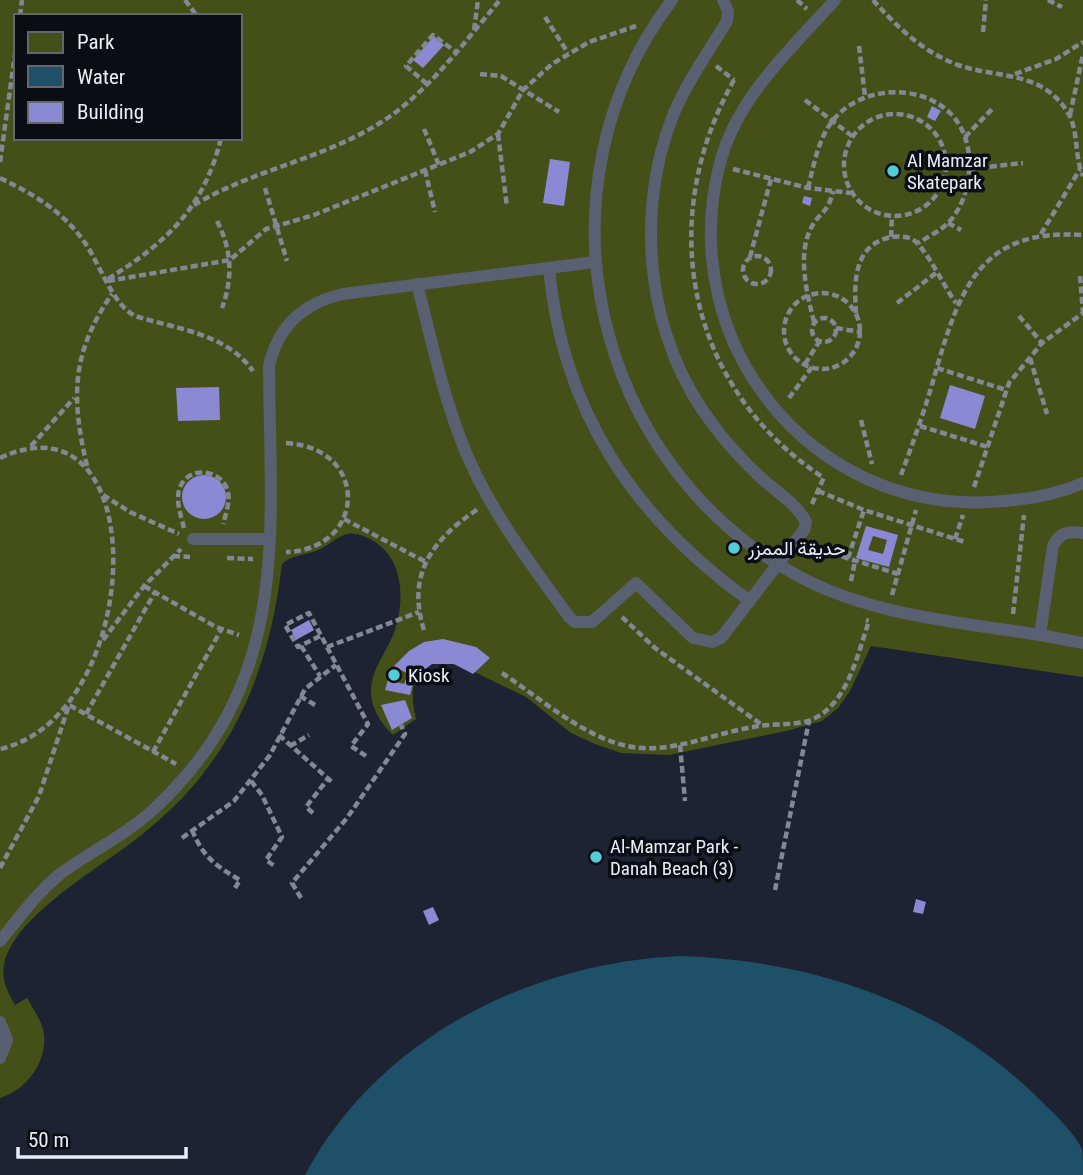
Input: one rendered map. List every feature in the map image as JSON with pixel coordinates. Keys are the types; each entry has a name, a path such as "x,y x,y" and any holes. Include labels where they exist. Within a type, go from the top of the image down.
{"lane":[{"path":"672,0 635,60 614,105 607,130 595,203 595,262 603,314 621,377 648,432 683,482 725,524 778,564 824,588 888,610 1083,643"},
{"path":"417,284 454,423 471,465 491,501 569,617 575,622 592,622 636,583 693,638 712,642 721,638 804,530 805,518 735,453 691,393 675,359 657,292 650,219 653,183 674,113 727,21 728,10 723,0"},
{"path":"835,0 752,93 731,130 719,166 712,244 722,310 739,358 778,413 833,461 877,484 920,498 968,503 1025,500 1064,492 1083,483"},
{"path":"0,941 43,889 154,810 190,772 232,704 257,639 269,582 269,395 272,351 279,336 300,312 327,297 595,262"},
{"path":"549,268 557,326 566,360 577,393 608,455 646,510 669,534 710,571 750,601"},
{"path":"1040,635 1053,546 1057,537 1065,532 1083,533"},
{"path":"193,539 270,538"},
{"path":"0,1022 7,1040 0,1058"}],"path":[{"path":"474,30 478,0"},
{"path":"194,205 240,181 365,131 389,117 427,84 500,0"},
{"path":"873,0 907,35 929,51 958,65 1013,75 1047,89 1070,116"},
{"path":"983,32 986,0"},
{"path":"1048,0 1062,7"},
{"path":"108,280 230,260 256,234 314,215 470,152 498,134 523,90 568,53 660,16"},
{"path":"545,17 568,53"},
{"path":"427,84 406,65 433,35 456,52"},
{"path":"1013,75 1056,59 1083,42"},
{"path":"859,46 865,96"},
{"path":"1083,54 1070,116 1083,176"},
{"path":"704,58 752,93"},
{"path":"0,162 14,61"},
{"path":"480,74 501,76 559,112"},
{"path":"808,188 819,147 833,120 847,105 865,96 904,93 934,102 951,114 965,137 969,169 965,195 948,223 918,243"},
{"path":"806,100 852,136"},
{"path":"965,137 994,107"},
{"path":"719,166 808,188 851,193 876,213 892,216 921,209 938,193 946,172 946,156 941,142 920,120 890,113 876,116 852,136 843,164 851,193"},
{"path":"424,129 439,165"},
{"path":"498,134 507,207"},
{"path":"108,280 152,248 194,205 209,179 220,140"},
{"path":"969,169 1023,163"},
{"path":"1041,234 1080,169"},
{"path":"425,170 435,212"},
{"path":"0,178 40,198 55,210 83,240 108,280 112,294 125,310 135,316 222,344 251,367 269,395"},
{"path":"750,257 764,257 769,262 771,275 767,281 754,284 744,275 743,268 750,257 771,179"},
{"path":"265,188 278,225 286,261"},
{"path":"833,191 830,205 813,223 804,252 808,296 814,323 811,333 819,342 824,343 833,338 836,328"},
{"path":"891,237 892,216"},
{"path":"217,221 230,260 229,285 222,308"},
{"path":"948,223 961,230"},
{"path":"896,490 957,304 965,287 989,260 1041,234 1083,235"},
{"path":"856,313 835,295 808,296 790,312 785,335 788,347 805,365 812,367 839,365 857,346 860,332 854,285 860,260 878,241 891,237 902,236 918,243 957,304"},
{"path":"897,303 936,273"},
{"path":"955,539 1006,390 1042,343 1083,313 1080,276"},
{"path":"98,647 112,598 114,547 103,495 87,467 75,398 89,334 112,294"},
{"path":"1019,316 1042,343"},
{"path":"814,323 827,318 836,328 860,332"},
{"path":"805,365 819,342"},
{"path":"1029,358 1047,414"},
{"path":"778,413 812,367"},
{"path":"937,368 1006,390"},
{"path":"30,447 75,398"},
{"path":"861,420 877,484"},
{"path":"919,426 988,447"},
{"path":"0,457 30,447 55,450 87,467"},
{"path":"805,518 833,461"},
{"path":"103,495 139,517 186,536 178,501 180,486 199,472 215,475 221,479 228,493 220,539"},
{"path":"818,491 864,510 965,542"},
{"path":"888,610 920,498"},
{"path":"1011,631 1025,500"},
{"path":"424,631 418,593 426,562 448,530 491,501"},
{"path":"848,558 864,510"},
{"path":"344,519 426,562"},
{"path":"0,868 38,796 69,705 98,647 144,586 193,539"},
{"path":"794,542 898,574"},
{"path":"850,583 855,561"},
{"path":"144,586 221,630 257,639"},
{"path":"86,714 155,592"},
{"path":"610,607 655,648 762,725"},
{"path":"327,647 419,612"},
{"path":"320,676 285,625 309,613 368,724 351,746 366,756"},
{"path":"502,673 579,724 612,741 645,748 680,745 762,725 810,720 830,708 848,680 869,621 860,618"},
{"path":"153,752 221,630"},
{"path":"301,646 320,636"},
{"path":"182,838 224,810 251,781 270,755 300,696 320,676 336,665"},
{"path":"300,696 315,705"},
{"path":"69,705 190,772"},
{"path":"0,749 36,733 69,705"},
{"path":"775,890 804,737 810,720"},
{"path":"301,898 292,883 368,789 405,734 401,725"},
{"path":"279,735 332,783"},
{"path":"290,746 309,736"},
{"path":"680,745 685,801"},
{"path":"313,813 306,807 327,780"},
{"path":"251,781 262,795 282,836 266,860 276,867"},
{"path":"192,830 202,853 240,880 235,888"}],"green space":[{"name":"حديقة الممزر","path":"0,0 1083,0 1083,677 871,646 850,691 838,708 822,721 669,755 621,753 595,744 571,733 526,697 464,667 436,663 419,672 415,681 413,704 416,719 393,735 378,716 371,693 374,674 397,623 400,582 384,549 356,534 344,535 320,549 294,557 282,564 273,620 248,699 236,724 199,779 177,803 129,845 43,909 11,946 4,965 6,986 15,1005 27,998 41,1024 44,1045 33,1074 0,1098"}],"water":[{"path":"680,956 778,966 826,978 872,993 959,1035 999,1063 1067,1127 1082,1149 1083,1175 305,1175 336,1127 373,1084 416,1047 463,1017 514,992 568,974 624,962"}],"building":[{"path":"434,36 444,45 423,68 413,60"},
{"path":"932,106 941,111 935,121 927,117"},
{"path":"550,159 570,162 564,206 543,203"},
{"path":"804,196 812,198 810,206 802,203"},
{"path":"950,385 985,396 975,429 940,418"},
{"path":"219,387 220,420 178,421 176,388"},
{"path":"204,475 220,481 226,497 220,513 204,519 188,513 182,497 188,481"},
{"path":"866,526 898,535 889,567 856,558","holes":["873,536 887,540 883,554 868,550"]},
{"path":"309,620 314,630 296,640 291,630"},
{"path":"443,639 476,647 490,658 473,674 454,664 432,664 415,677 410,695 385,690 388,680 404,684 408,674 394,666 409,651 424,642"},
{"path":"405,700 412,718 392,730 381,705"},
{"path":"916,899 926,902 923,914 913,912"},
{"path":"433,907 439,920 429,925 423,911"}],"place":[{"name":"Al Mamzar Skatepark","path":"893,171"},
{"name":"حديقة الممزر","path":"734,548"},
{"name":"Kiosk","path":"394,675"},
{"name":"Al-Mamzar Park - Danah Beach (3)","path":"596,857"}]}
